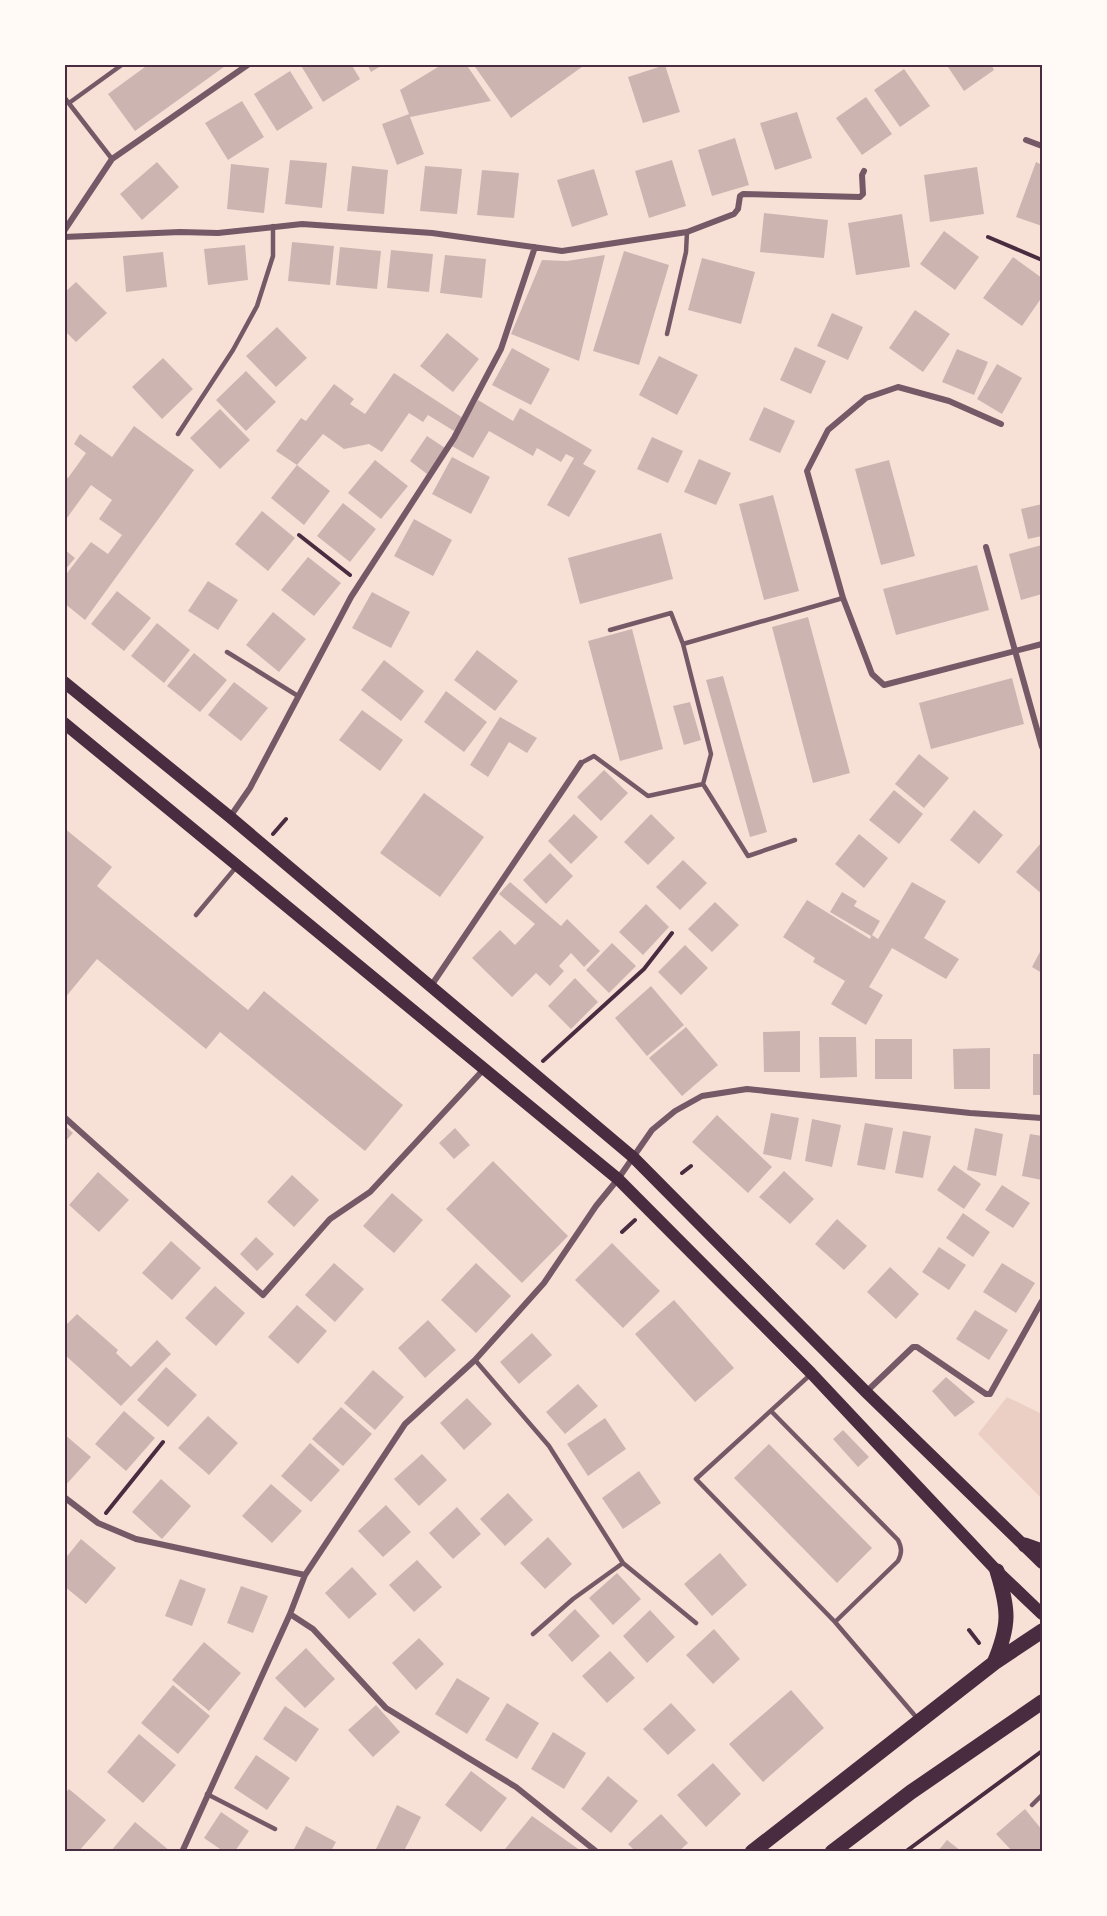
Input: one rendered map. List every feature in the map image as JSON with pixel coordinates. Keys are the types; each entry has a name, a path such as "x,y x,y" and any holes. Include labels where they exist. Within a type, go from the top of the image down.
{"main road":[{"path":"64,682 230,817 633,1157 866,1392 1042,1563"},
{"path":"64,723 618,1179 812,1373 998,1571 1042,1614"},
{"path":"1025,1545 1042,1551"},
{"path":"994,1663 1004,1637 1007,1614 998,1571"},
{"path":"752,1851 994,1663 1042,1631"},
{"path":"832,1851 911,1792 1036,1711 1042,1702"}],"street":[{"path":"64,231 112,159 249,64"},
{"path":"1026,140 1042,146"},
{"path":"64,237 180,232 218,233 302,224 432,233 562,251 687,232 734,214 738,209 740,196 743,194 860,197 863,194 861,175 864,171"},
{"path":"230,817 250,788 360,583 454,438 501,349 535,247"},
{"path":"1001,424 949,401 898,387 866,398 828,430 807,471 843,598 872,674 884,685 1042,644"},
{"path":"986,547 1042,747"},
{"path":"431,986 581,763"},
{"path":"64,1117 263,1295 330,1219 370,1192 484,1069"},
{"path":"182,1851 290,1614 305,1575 405,1424 475,1360 544,1283 596,1206 652,1130 675,1111 702,1096 747,1089 970,1113 1042,1118"},
{"path":"866,1392 913,1347 917,1347 986,1394 990,1394 1042,1301"},
{"path":"64,1497 98,1523 136,1539 305,1575"},
{"path":"290,1614 312,1629 386,1708 516,1787 597,1851"}],"lane":[{"path":"69,104 123,64"},
{"path":"64,97 112,159"},
{"path":"178,434 233,350 257,306 273,256 273,226"},
{"path":"667,334 686,252 687,232"},
{"path":"683,644 843,598"},
{"path":"610,630 671,614 683,644 711,754 702,784 748,856 795,840"},
{"path":"227,652 298,696"},
{"path":"581,763 594,756 648,796 702,784"},
{"path":"195,915 237,866"},
{"path":"475,1360 549,1446 623,1563 696,1623"},
{"path":"812,1373 696,1479 835,1622 919,1720"},
{"path":"771,1411 901,1545 902,1550 898,1561 835,1622"},
{"path":"533,1634 573,1599 623,1563"},
{"path":"207,1794 275,1829"},
{"path":"1032,1805 1042,1795"}],"path":[{"path":"988,237 1042,260"},
{"path":"299,534 360,583"},
{"path":"271,836 286,819"},
{"path":"531,1072 644,969 672,933"},
{"path":"682,1173 691,1166"},
{"path":"622,1232 637,1218"},
{"path":"98,1523 163,1442"},
{"path":"969,1630 979,1643"},
{"path":"905,1851 1042,1751"}],"shaded area":[{"path":"1007,1397 1042,1414 1042,1499 978,1434"}],"building":[{"path":"149,64 228,64 135,131 108,94"},
{"path":"300,64 351,64 360,79 323,102"},
{"path":"367,64 384,64 371,72"},
{"path":"443,64 466,64 491,101 410,117 424,154 397,165 382,124 409,114 400,90"},
{"path":"473,64 586,64 511,118"},
{"path":"946,64 991,64 994,70 964,91"},
{"path":"665,65 680,112 643,123 628,77"},
{"path":"904,69 930,106 900,127 874,90"},
{"path":"290,71 313,108 277,131 254,94"},
{"path":"866,97 892,134 862,155 836,118"},
{"path":"242,101 264,137 228,160 205,123"},
{"path":"797,112 812,158 775,170 760,123"},
{"path":"735,138 749,185 712,196 698,150"},
{"path":"290,160 327,163 322,208 285,204"},
{"path":"672,160 686,206 649,218 635,171"},
{"path":"157,162 179,187 142,220 120,194"},
{"path":"1036,162 1042,165 1042,226 1016,217"},
{"path":"231,164 269,168 264,213 227,209"},
{"path":"352,166 388,170 384,214 347,211"},
{"path":"425,166 462,169 457,214 420,211"},
{"path":"977,167 984,214 930,222 924,175"},
{"path":"594,169 608,215 572,227 557,180"},
{"path":"482,170 519,173 514,218 477,215"},
{"path":"764,213 828,220 824,258 760,252"},
{"path":"902,214 910,267 856,275 848,223"},
{"path":"944,231 979,257 955,290 920,264"},
{"path":"292,242 334,246 330,285 288,281"},
{"path":"245,245 248,280 208,285 204,249"},
{"path":"340,247 381,251 377,289 336,285"},
{"path":"391,250 433,254 429,292 387,288"},
{"path":"624,251 669,265 639,365 593,351"},
{"path":"163,252 167,287 126,292 123,256"},
{"path":"445,255 486,259 482,298 440,293"},
{"path":"605,255 579,361 511,334 542,260 567,261"},
{"path":"1013,257 1042,278 1042,297 1022,326 983,298"},
{"path":"702,258 755,272 741,324 688,310"},
{"path":"76,282 107,313 76,342 64,330 64,293"},
{"path":"915,310 950,334 923,372 889,348"},
{"path":"832,313 863,327 848,360 817,346"},
{"path":"277,327 307,358 276,387 246,356"},
{"path":"447,333 479,359 453,392 420,366"},
{"path":"795,347 826,361 811,394 780,380"},
{"path":"512,348 550,369 531,405 492,385"},
{"path":"957,349 988,362 974,395 942,382"},
{"path":"659,356 698,375 677,415 639,395"},
{"path":"163,358 193,389 162,419 132,387"},
{"path":"997,364 1022,378 1002,414 977,399"},
{"path":"246,371 276,402 246,431 216,400"},
{"path":"394,373 463,418 454,431 428,415 423,422 409,413 382,452 369,444 344,449 323,434 297,465 276,451 301,418 306,421 334,384 354,399 350,404 365,414"},
{"path":"478,400 513,421 520,408 592,450 583,464 596,471 569,517 547,505 574,458 566,454 561,462 537,448 533,456 489,431 473,458 450,445"},
{"path":"764,407 795,421 780,453 749,440"},
{"path":"220,409 250,440 220,469 190,438"},
{"path":"134,426 194,470 85,620 64,603 64,577 91,542 108,554 122,535 99,519 112,500 91,485 64,522 64,475 68,478 86,453 74,444 80,434 112,457"},
{"path":"427,436 445,448 427,474 410,461"},
{"path":"652,437 683,451 668,483 637,469"},
{"path":"452,457 490,477 471,514 432,494"},
{"path":"699,459 731,473 716,505 684,492"},
{"path":"375,460 408,486 381,519 348,493"},
{"path":"889,460 915,556 881,565 855,469"},
{"path":"297,465 330,491 304,525 271,498"},
{"path":"773,495 799,591 764,600 739,504"},
{"path":"343,503 376,529 350,562 317,536"},
{"path":"1042,504 1042,536 1028,539 1021,509"},
{"path":"262,511 295,538 268,571 235,544"},
{"path":"414,519 452,540 433,576 394,556"},
{"path":"661,533 673,579 580,604 568,558"},
{"path":"1042,545 1042,594 1021,600 1009,554"},
{"path":"64,549 75,558 64,571"},
{"path":"308,557 341,583 314,616 281,590"},
{"path":"977,565 989,610 896,635 883,589"},
{"path":"208,581 238,600 218,630 188,611"},
{"path":"117,591 151,618 124,651 91,624"},
{"path":"372,592 410,612 391,648 352,628"},
{"path":"273,612 306,639 279,672 246,645"},
{"path":"808,617 850,773 813,783 772,627"},
{"path":"157,623 190,650 164,683 131,656"},
{"path":"632,629 663,749 620,761 588,641"},
{"path":"477,650 518,681 495,711 454,680"},
{"path":"194,653 227,680 200,712 167,686"},
{"path":"384,660 424,691 401,721 361,690"},
{"path":"723,676 767,832 750,837 706,680"},
{"path":"1012,678 1024,724 931,749 919,703"},
{"path":"234,682 268,708 241,741 208,715"},
{"path":"446,691 487,722 464,752 424,722"},
{"path":"690,702 701,740 684,745 673,706"},
{"path":"362,710 403,740 380,771 339,740"},
{"path":"500,717 537,738 527,753 509,742 488,777 470,765"},
{"path":"919,754 949,778 924,808 895,784"},
{"path":"604,770 628,793 601,821 577,797"},
{"path":"894,790 923,814 899,844 869,820"},
{"path":"424,793 484,837 440,897 380,853"},
{"path":"974,810 1003,835 979,864 950,840"},
{"path":"574,814 598,837 571,864 548,841"},
{"path":"651,814 675,838 648,865 624,842"},
{"path":"64,828 112,867 97,886 248,1010 264,991 403,1105 365,1151 220,1032 206,1049 97,959 64,999"},
{"path":"859,834 888,858 864,888 835,864"},
{"path":"1042,844 1042,894 1016,872"},
{"path":"550,853 573,876 546,904 523,880"},
{"path":"683,860 707,883 680,910 656,887"},
{"path":"510,882 561,926 567,919 600,951 584,967 571,953 559,966 564,971 550,986 536,973 512,997 472,958 500,930 515,945 535,924 499,894"},
{"path":"912,882 946,901 924,938 959,959 946,979 892,948 869,987 883,995 866,1025 831,1004 845,981 813,962 815,958 783,937 807,900 870,939 871,936 830,912 842,892 857,901 854,906 880,921 872,935 878,939"},
{"path":"715,902 739,925 712,952 688,929"},
{"path":"646,904 669,927 643,955 619,932"},
{"path":"612,943 636,966 609,993 586,970"},
{"path":"685,945 708,968 681,995 658,972"},
{"path":"1042,948 1042,973 1032,967"},
{"path":"575,978 598,1002 571,1029 548,1006"},
{"path":"651,986 684,1025 647,1056 615,1018"},
{"path":"686,1027 718,1065 682,1096 649,1058"},
{"path":"800,1031 800,1072 764,1072 763,1032"},
{"path":"819,1037 856,1037 857,1077 820,1078"},
{"path":"875,1039 912,1039 912,1079 875,1079"},
{"path":"990,1048 990,1089 954,1089 953,1049"},
{"path":"1033,1054 1042,1054 1042,1095 1033,1095"},
{"path":"771,1113 799,1118 791,1160 763,1154"},
{"path":"717,1115 772,1167 748,1193 692,1142"},
{"path":"812,1119 841,1125 832,1167 805,1161"},
{"path":"865,1123 893,1128 885,1170 857,1165"},
{"path":"64,1125 73,1133 64,1143"},
{"path":"455,1128 470,1145 454,1159 439,1143"},
{"path":"975,1128 1003,1134 996,1176 967,1170"},
{"path":"903,1131 931,1136 923,1178 895,1173"},
{"path":"1030,1134 1042,1136 1042,1180 1022,1176"},
{"path":"493,1161 568,1236 522,1283 446,1209"},
{"path":"954,1165 981,1184 964,1209 937,1190"},
{"path":"784,1171 814,1199 790,1224 759,1197"},
{"path":"98,1172 129,1200 99,1232 69,1205"},
{"path":"292,1175 319,1200 294,1227 267,1202"},
{"path":"1002,1185 1030,1203 1013,1228 985,1210"},
{"path":"392,1193 423,1220 394,1253 363,1226"},
{"path":"963,1213 990,1232 973,1257 946,1238"},
{"path":"837,1219 867,1246 844,1270 815,1244"},
{"path":"256,1237 274,1254 257,1271 240,1254"},
{"path":"171,1241 201,1268 172,1300 142,1273"},
{"path":"612,1243 660,1291 623,1328 575,1280"},
{"path":"939,1247 966,1265 949,1290 922,1272"},
{"path":"334,1263 364,1289 335,1322 305,1295"},
{"path":"476,1263 511,1296 476,1333 441,1300"},
{"path":"1002,1263 1035,1283 1016,1313 983,1292"},
{"path":"890,1267 919,1294 896,1319 867,1292"},
{"path":"215,1286 245,1313 216,1346 185,1318"},
{"path":"674,1300 734,1368 695,1402 635,1334"},
{"path":"297,1305 327,1331 298,1364 268,1337"},
{"path":"975,1310 1008,1330 989,1360 956,1339"},
{"path":"77,1314 118,1350 116,1353 131,1367 157,1340 171,1354 121,1406 64,1354 64,1327"},
{"path":"428,1320 456,1350 425,1378 398,1348"},
{"path":"532,1333 552,1355 519,1384 500,1362"},
{"path":"166,1367 197,1395 168,1427 137,1400"},
{"path":"373,1370 404,1397 375,1430 344,1403"},
{"path":"946,1377 975,1402 955,1417 932,1391"},
{"path":"578,1384 598,1406 565,1434 546,1412"},
{"path":"467,1398 492,1424 464,1450 440,1423"},
{"path":"341,1407 372,1434 343,1466 312,1439"},
{"path":"124,1411 155,1438 126,1471 95,1444"},
{"path":"208,1416 238,1443 209,1475 178,1448"},
{"path":"605,1418 626,1449 588,1476 567,1444"},
{"path":"843,1430 869,1457 858,1467 833,1439"},
{"path":"64,1434 91,1457 64,1487"},
{"path":"310,1443 340,1470 311,1502 281,1476"},
{"path":"769,1444 872,1548 837,1583 734,1478"},
{"path":"422,1454 447,1480 419,1506 394,1479"},
{"path":"639,1471 661,1503 623,1529 602,1498"},
{"path":"161,1479 191,1506 162,1539 132,1512"},
{"path":"271,1484 302,1511 272,1543 242,1516"},
{"path":"508,1493 533,1520 505,1546 480,1519"},
{"path":"386,1505 411,1532 383,1557 358,1531"},
{"path":"457,1507 481,1534 453,1559 429,1533"},
{"path":"548,1537 572,1564 545,1589 520,1563"},
{"path":"81,1539 116,1568 86,1604 64,1586 64,1560"},
{"path":"720,1553 747,1585 712,1616 684,1584"},
{"path":"417,1560 442,1587 414,1612 389,1585"},
{"path":"352,1567 377,1594 349,1619 325,1593"},
{"path":"617,1573 641,1599 613,1625 589,1598"},
{"path":"180,1579 206,1589 192,1626 165,1616"},
{"path":"241,1586 268,1596 253,1633 227,1623"},
{"path":"575,1609 600,1636 572,1662 548,1635"},
{"path":"650,1610 675,1637 647,1663 623,1636"},
{"path":"714,1629 740,1659 713,1684 686,1655"},
{"path":"419,1638 444,1664 416,1690 392,1663"},
{"path":"204,1642 241,1673 209,1711 172,1680"},
{"path":"306,1648 335,1679 305,1708 275,1678"},
{"path":"610,1651 635,1678 607,1703 582,1676"},
{"path":"457,1678 490,1698 467,1734 435,1714"},
{"path":"173,1685 210,1716 178,1754 141,1723"},
{"path":"791,1690 824,1728 763,1782 729,1744"},
{"path":"507,1703 539,1723 517,1759 485,1740"},
{"path":"671,1703 696,1730 668,1755 643,1729"},
{"path":"376,1705 400,1732 373,1757 348,1730"},
{"path":"285,1706 319,1729 296,1762 263,1739"},
{"path":"553,1732 586,1753 564,1789 531,1769"},
{"path":"139,1734 176,1765 143,1803 107,1772"},
{"path":"256,1755 290,1778 267,1810 234,1788"},
{"path":"713,1763 741,1794 706,1827 677,1795"},
{"path":"471,1771 507,1798 481,1832 445,1805"},
{"path":"608,1776 638,1801 611,1833 581,1809"},
{"path":"69,1789 106,1820 79,1851 64,1850 64,1794"},
{"path":"397,1805 421,1817 404,1851 375,1851"},
{"path":"1025,1809 1042,1830 1042,1847 1038,1851 1012,1851 996,1834"},
{"path":"221,1812 249,1831 235,1851 223,1851 204,1838"},
{"path":"661,1814 688,1843 679,1851 635,1851 628,1844"},
{"path":"532,1816 581,1851 507,1851 505,1849"},
{"path":"135,1822 170,1851 111,1851"},
{"path":"306,1826 336,1842 331,1851 293,1851"},
{"path":"947,1840 961,1851 938,1851"}]}
